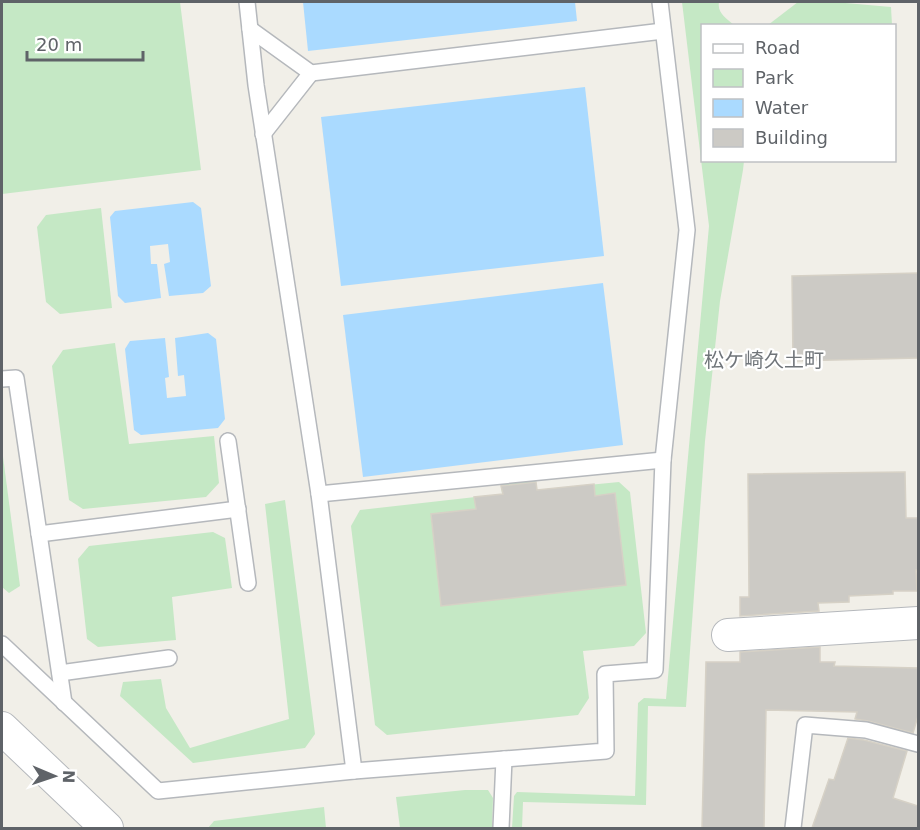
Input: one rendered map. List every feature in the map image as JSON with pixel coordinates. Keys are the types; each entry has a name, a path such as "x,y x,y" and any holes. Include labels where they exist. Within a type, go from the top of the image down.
{"street":[{"path":"728,635 918,623"},
{"path":"2,728 107,828"}],"lane":[{"path":"247,2 263,134 319,494 354,771"},
{"path":"2,644 158,790 354,771 606,751 605,674 655,670 663,460 687,230 660,2"},
{"path":"250,29 311,73 663,31"},
{"path":"263,134 311,73"},
{"path":"2,378 16,378 64,703"},
{"path":"228,441 248,583"},
{"path":"319,494 663,460"},
{"path":"39,534 238,509"},
{"path":"60,673 169,658"},
{"path":"793,828 806,725 866,730 918,744"},
{"path":"501,828 504,759"}],"green space":[{"path":"2,2 180,2 201,170 2,194"},
{"path":"682,2 719,2 721,12 733,24 701,24 701,160"},
{"path":"798,2 834,2 891,7 892,24 769,24"},
{"path":"701,162 744,162 720,301 705,441 686,707 648,706 646,805 523,802 522,828 512,828 514,796 517,792 635,796 638,703 644,698 666,699 709,226"},
{"path":"101,208 112,308 60,314 46,302 37,227 46,215"},
{"path":"115,343 129,444 214,436 219,483 206,497 83,509 69,500 52,366 63,350"},
{"path":"2,449 20,586 9,593 2,587"},
{"path":"535,479 537,490 619,482 630,492 646,633 634,646 583,651 589,698 578,715 387,735 375,725 351,526 360,510 502,494 501,483"},
{"path":"285,500 315,734 305,748 193,763 120,696 123,682 161,679 166,708 190,748 289,719 265,504"},
{"path":"213,532 225,538 232,588 172,597 176,640 98,647 87,639 78,559 89,546"},
{"path":"488,790 493,798 492,828 400,828 396,797"},
{"path":"324,807 326,828 208,828 214,821"}],"water":[{"path":"303,2 575,2 577,21 308,51"},
{"path":"585,87 604,256 341,286 321,117"},
{"path":"193,202 201,208 211,286 203,293 169,296 164,264 170,262 168,244 150,246 151,264 157,264 161,298 125,303 118,296 110,217 115,211"},
{"path":"603,283 623,445 363,477 343,315"},
{"path":"208,333 216,339 225,419 218,428 141,435 134,430 125,349 130,341 165,338 169,377 165,378 167,398 186,396 184,375 178,376 175,338"}],"building":[{"path":"918,273 918,358 793,361 792,276"},
{"path":"905,472 906,518 918,518 917,591 849,596 849,602 818,603 819,611 740,616 740,597 749,597 748,474"},
{"path":"536,482 537,490 594,484 595,496 615,493 626,585 441,606 431,514 476,509 474,497 503,494 501,486"},
{"path":"820,647 820,662 835,662 834,666 918,668 918,716 913,733 855,719 857,712 766,710 764,828 702,828 706,662 740,662 740,652"},
{"path":"848,738 907,751 893,798 918,806 918,828 812,828 829,779 834,780"}],"district":[{"name":"松ケ崎久土町","path":"764,360"}]}
